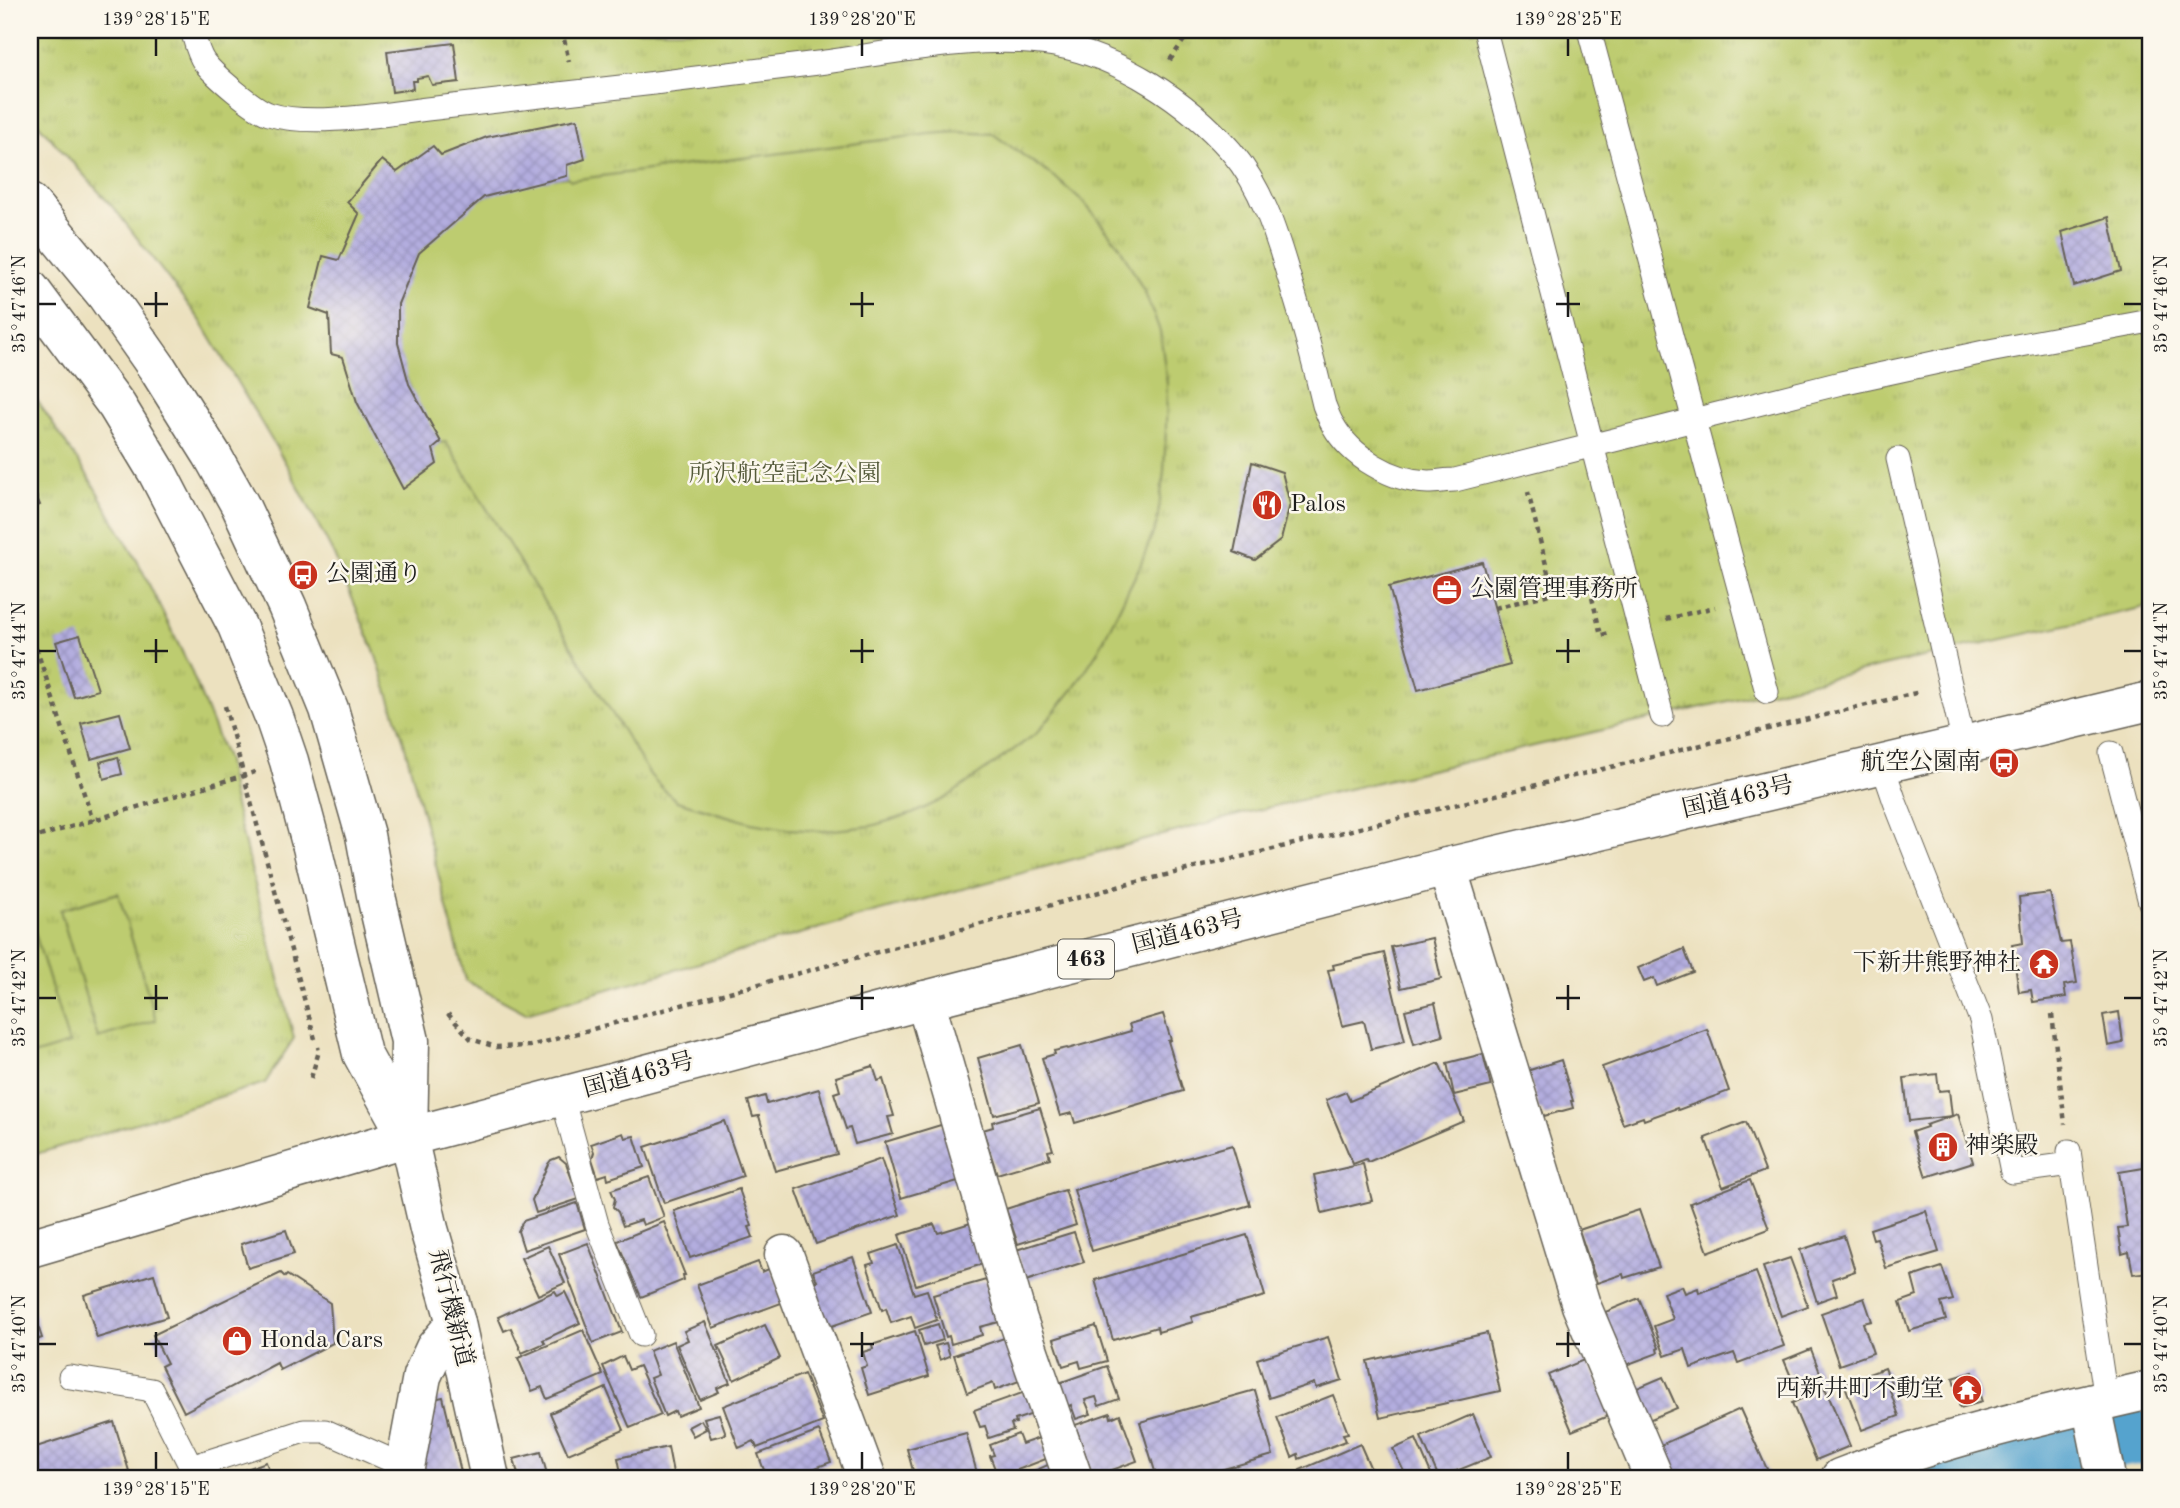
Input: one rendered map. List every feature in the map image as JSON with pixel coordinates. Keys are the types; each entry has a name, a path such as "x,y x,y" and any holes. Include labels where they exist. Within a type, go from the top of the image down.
{"main road":[{"path":"30,203 106,295 158,369 240,505 293,619 329,709 365,835 377,900 410,1041 408,1138"},
{"path":"30,289 117,406 157,472 237,626 289,761 362,1055 408,1138"},
{"name":"国道463号","path":"30,1248 408,1138 925,1000 1447,867 2150,701"},
{"path":"1447,867 1580,1305 1654,1478"},
{"path":"925,1000 1018,1320 1073,1478"},
{"name":"飛行機新道","path":"408,1138 429,1228 456,1323 490,1478"},
{"path":"783,1255 867,1478"},
{"path":"404,1472 422,1376 435,1348 456,1323"},
{"path":"1840,1478 1959,1436 2097,1408 2150,1390"},
{"path":"2097,1408 2106,1475"}],"lane":[{"path":"192,30 202,60 238,93 267,114 301,121 577,93 996,41 1054,45 1104,60 1153,83 1198,119 1232,152 1257,188 1278,240 1324,405 1334,426 1347,442 1378,468 1401,477 1426,482 1455,480 1841,383 1989,351 2150,321"},
{"path":"1485,30 1662,716"},
{"path":"1589,30 1767,692"},
{"path":"1898,459 1964,744"},
{"path":"2111,752 2150,902"},
{"path":"1882,764 1981,1020 2011,1172 2070,1156 2097,1408"},
{"path":"562,1097 597,1224 641,1335"},
{"path":"70,1377 152,1390 191,1467 315,1429 324,1431 404,1472"}],"path":[{"path":"1153,83 1191,30"},
{"path":"1495,608 1553,593 1522,464"},
{"path":"30,629 93,821"},
{"path":"448,1014 471,1039 496,1047 530,1046 1129,884 1928,690"},
{"path":"223,697 319,1051 311,1078"},
{"path":"30,839 289,761"},
{"path":"2052,1014 2070,1156"}],"green space":[{"name":"所沢航空記念公園","path":"30,30 2150,30 2150,606 1249,812 855,918 526,1013 466,981 403,739 374,650 334,555 289,469 200,320 117,212 30,115"},
{"path":"957,132 993,134 1058,180 1086,205 1119,245 1145,293 1160,331 1167,384 1164,472 1157,523 1139,568 1098,651 1074,688 1037,733 946,798 912,814 871,826 824,831 751,823 677,801 650,775 446,442 439,443 424,416 405,374 397,344 395,317 405,279 417,254 436,231 484,197 513,186 557,178 567,177 571,180"},
{"path":"30,390 88,476 139,564 190,668 227,761 232,794 294,1038 265,1083 30,1156"},
{"path":"118,893 156,1020 98,1038 60,910"},
{"path":"30,917 69,1044 30,1056"}],"building":[{"path":"454,43 459,82 432,85 428,76 412,81 413,89 392,92 387,51"},
{"path":"577,119 585,159 567,165 567,176 484,197 419,253 398,304 398,343 409,384 441,442 433,449 437,464 403,489 357,402 343,357 331,354 329,315 310,308 323,256 339,260 359,214 347,202 382,160 397,172 433,146 441,155 487,137"},
{"path":"2109,217 2121,271 2074,286 2062,232"},
{"path":"1252,462 1282,472 1290,504 1281,540 1255,560 1234,552"},
{"path":"30,480 40,505 30,509"},
{"path":"1482,562 1510,665 1418,690 1389,587"},
{"path":"80,635 98,690 74,697 56,642"},
{"path":"120,713 130,748 91,759 81,723"},
{"path":"118,757 122,774 104,779 100,762"},
{"name":"下新井熊野神社","path":"2050,893 2061,943 2070,942 2077,983 2064,985 2066,997 2033,1002 2031,990 2019,992 2012,945 2023,943 2019,897"},
{"path":"1432,938 1441,979 1401,988 1391,947"},
{"path":"1684,949 1693,972 1657,986 1654,978 1644,982 1638,968"},
{"path":"1384,953 1405,1041 1371,1049 1364,1021 1342,1026 1328,970 1334,969 1333,965"},
{"path":"1435,1003 1443,1036 1414,1044 1405,1010"},
{"path":"2119,1012 2123,1043 2108,1046 2103,1015"},
{"path":"1163,1014 1183,1091 1075,1123 1072,1113 1060,1116 1042,1058 1055,1054 1054,1051 1131,1031 1129,1024"},
{"path":"1707,1029 1729,1091 1678,1110 1677,1108 1644,1120 1643,1117 1623,1124 1602,1067"},
{"path":"1022,1045 1039,1103 994,1115 978,1058"},
{"path":"1483,1054 1491,1086 1454,1095 1447,1063"},
{"path":"1561,1060 1573,1108 1544,1116 1542,1110 1539,1111 1527,1071"},
{"path":"1439,1063 1464,1121 1368,1162 1366,1159 1353,1164 1326,1100 1346,1092 1350,1101"},
{"path":"873,1066 878,1081 883,1079 894,1116 888,1117 893,1134 855,1144 850,1128 846,1129 834,1093 840,1091 836,1077"},
{"path":"1937,1074 1939,1091 1949,1090 1952,1116 1909,1121 1904,1078"},
{"path":"819,1089 837,1154 775,1171 759,1116 753,1117 748,1101 765,1096 767,1104"},
{"path":"1040,1108 1053,1150 1048,1151 1050,1158 997,1174 983,1130 993,1127 992,1122"},
{"name":"神楽殿","path":"1958,1114 1973,1162 1926,1177 1912,1132"},
{"path":"724,1121 743,1176 664,1203 645,1147"},
{"path":"1746,1122 1765,1171 1723,1187 1705,1138"},
{"path":"944,1124 961,1180 901,1198 885,1142"},
{"path":"623,1133 625,1138 634,1136 644,1167 608,1179 607,1174 598,1177 592,1159 594,1152 591,1144"},
{"path":"1232,1145 1250,1205 1092,1251 1074,1190"},
{"path":"559,1157 566,1163 579,1199 536,1213 532,1200 548,1164"},
{"path":"881,1159 900,1215 816,1244 796,1189"},
{"path":"1363,1164 1372,1201 1322,1213 1314,1175"},
{"path":"2150,1167 2150,1272 2133,1274 2129,1252 2122,1254 2118,1228 2127,1227 2119,1172"},
{"path":"649,1177 664,1217 643,1225 641,1220 623,1226 613,1207 615,1199 611,1190"},
{"path":"1750,1180 1769,1229 1708,1252 1690,1203"},
{"path":"739,1189 752,1226 749,1227 753,1237 690,1258 674,1211"},
{"path":"1065,1190 1076,1225 1018,1244 1006,1209"},
{"path":"577,1203 585,1229 524,1250 518,1231 523,1221"},
{"path":"1639,1210 1659,1267 1624,1278 1623,1274 1597,1283 1579,1230"},
{"path":"1926,1211 1939,1252 1886,1268 1877,1238 1873,1239 1870,1229"},
{"path":"977,1221 989,1262 916,1285 899,1235 934,1224 938,1233"},
{"path":"664,1222 685,1275 684,1280 641,1297 617,1241"},
{"path":"286,1230 294,1254 248,1268 241,1244"},
{"path":"1074,1232 1084,1262 1026,1281 1016,1250"},
{"path":"1247,1235 1265,1296 1191,1317 1193,1322 1158,1332 1157,1327 1113,1340 1095,1280"},
{"path":"1844,1236 1855,1271 1832,1279 1837,1295 1817,1302 1800,1250"},
{"path":"588,1243 622,1332 593,1343 559,1254"},
{"path":"898,1245 914,1294 927,1290 937,1320 915,1328 911,1316 891,1323 886,1308 882,1310 867,1265 874,1263 871,1254"},
{"path":"548,1246 565,1283 538,1295 521,1258"},
{"path":"853,1257 872,1312 826,1328 810,1283 817,1281 813,1271"},
{"path":"1790,1258 1808,1306 1781,1316 1763,1267"},
{"path":"758,1262 762,1272 771,1268 784,1302 713,1328 697,1285"},
{"path":"1942,1267 1953,1300 1941,1303 1946,1320 1909,1331 1900,1302 1917,1296 1912,1277"},
{"path":"1756,1272 1784,1346 1738,1363 1734,1353 1691,1368 1685,1349 1665,1356 1654,1326 1673,1319 1663,1293 1682,1286 1685,1293 1698,1288 1699,1293"},
{"path":"281,1273 330,1303 333,1343 280,1370 277,1363 184,1412 161,1366 167,1363 153,1335"},
{"path":"154,1274 167,1317 97,1338 84,1295"},
{"path":"986,1280 999,1322 980,1327 982,1335 951,1344 949,1336 946,1337 933,1295"},
{"path":"555,1291 558,1296 565,1292 580,1323 522,1353 511,1328 504,1331 498,1317"},
{"path":"1639,1298 1659,1348 1658,1353 1626,1365 1603,1313"},
{"path":"1864,1298 1872,1321 1863,1323 1873,1353 1839,1365 1821,1313"},
{"path":"30,1307 42,1338 30,1342"},
{"path":"705,1322 730,1383 717,1388 719,1392 700,1400 677,1345 688,1340 684,1331"},
{"path":"938,1324 943,1340 924,1346 919,1330"},
{"path":"765,1325 780,1358 734,1380 718,1346"},
{"path":"1096,1326 1107,1361 1081,1368 1079,1361 1063,1366 1054,1339"},
{"path":"583,1330 603,1375 547,1399 542,1387 532,1391 518,1358"},
{"path":"915,1331 929,1376 869,1395 861,1368 867,1366 863,1352 873,1349 872,1345"},
{"path":"1487,1333 1500,1391 1380,1418 1367,1361"},
{"path":"1013,1335 1027,1378 995,1390 993,1383 967,1393 954,1355"},
{"path":"1328,1337 1342,1380 1316,1388 1314,1383 1269,1398 1257,1359"},
{"path":"673,1341 699,1407 677,1416 675,1411 665,1416 650,1378 658,1375 649,1351"},
{"path":"946,1343 950,1356 940,1360 935,1346"},
{"path":"1811,1349 1825,1386 1799,1396 1784,1360"},
{"path":"623,1356 629,1370 639,1366 661,1415 630,1428 603,1366"},
{"path":"1586,1359 1613,1414 1572,1431 1548,1375"},
{"path":"1107,1366 1119,1399 1099,1406 1096,1397 1085,1400 1091,1414 1076,1419 1071,1405 1065,1408 1059,1383"},
{"path":"1885,1368 1893,1387 1889,1388 1899,1416 1862,1430 1844,1383"},
{"name":"西新井町不動堂","path":"1973,1372 1982,1402 1960,1408 1953,1378"},
{"path":"804,1374 823,1422 757,1448 754,1441 739,1448 723,1406"},
{"path":"1663,1377 1677,1408 1644,1422 1630,1391"},
{"path":"606,1388 624,1430 568,1454 550,1413"},
{"path":"1825,1388 1850,1446 1816,1460 1792,1403"},
{"path":"1255,1390 1273,1455 1192,1478 1157,1478 1140,1422"},
{"path":"1028,1391 1036,1413 1015,1420 1016,1423 1011,1424 1013,1430 989,1438 985,1426 980,1427 974,1410"},
{"path":"1333,1395 1348,1433 1343,1434 1346,1441 1299,1459 1298,1454 1292,1457 1277,1417"},
{"path":"443,1397 461,1472 437,1478 419,1478 431,1409 436,1408 434,1399"},
{"path":"1740,1409 1771,1478 1668,1478 1654,1448"},
{"path":"1110,1413 1111,1418 1120,1414 1137,1461 1093,1477 1075,1425"},
{"path":"719,1414 726,1434 711,1438 704,1418"},
{"path":"1473,1414 1491,1457 1439,1478 1421,1437"},
{"path":"701,1420 706,1429 693,1436 688,1427"},
{"path":"114,1422 129,1471 105,1478 30,1478 30,1449"},
{"path":"819,1431 831,1462 789,1478 767,1478 758,1454"},
{"path":"966,1433 977,1473 958,1478 941,1478 940,1474 915,1478 907,1449"},
{"path":"1018,1434 1022,1444 1039,1438 1051,1457 1002,1476 1001,1473 997,1474 990,1456 994,1455 990,1445"},
{"path":"1416,1439 1433,1478 1407,1478 1393,1449"},
{"path":"1360,1444 1375,1478 1304,1478 1300,1470"},
{"path":"668,1447 674,1478 622,1478 618,1458"},
{"path":"541,1452 548,1478 519,1478 514,1459"},
{"path":"266,1462 272,1478 221,1478"},
{"path":"1052,1463 1059,1478 1019,1478"}],"waterway":[{"path":"1946,1478 2080,1441 2150,1428"}],"place":[{"name":"Palos","path":"1267,505"},
{"name":"公園通り","path":"303,575"},
{"name":"公園管理事務所","path":"1447,590"},
{"name":"航空公園南","path":"2004,763"},
{"name":"下新井熊野神社","path":"2044,964"},
{"name":"神楽殿","path":"1943,1147"},
{"name":"Honda Cars","path":"237,1341"},
{"name":"西新井町不動堂","path":"1967,1390"}]}
